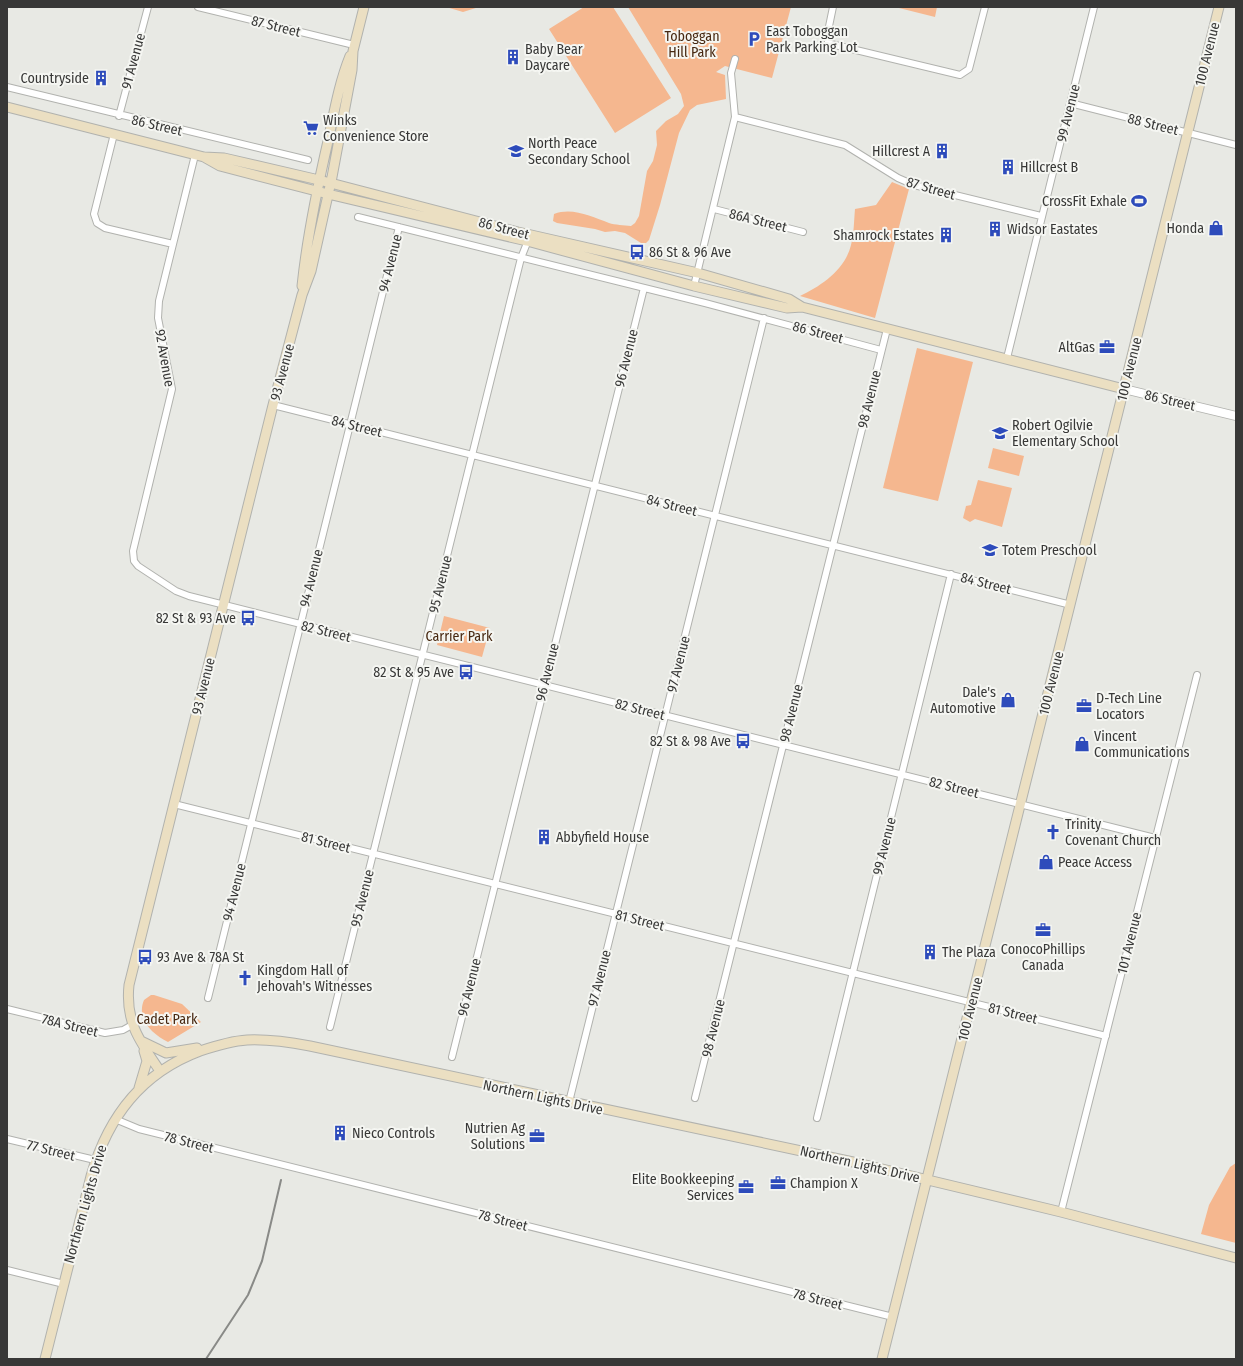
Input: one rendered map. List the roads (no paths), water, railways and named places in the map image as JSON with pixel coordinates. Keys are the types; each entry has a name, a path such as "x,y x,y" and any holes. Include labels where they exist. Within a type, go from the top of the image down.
{"main road":[{"name":"93 Avenue","path":"302,295 310,228 317,192 345,68 353,48 364,7"},
{"name":"100 Avenue","path":"882,1359 972,1003 1219,7"},
{"name":"93 Avenue","path":"160,1071 139,1040 132,1025 128,1005 129,985 273,405 302,295 312,271 331,183 352,70 353,48"},
{"name":"86 Street","path":"7,107 200,156 224,158 320,180 694,286 787,308 802,307"},
{"name":"86 Street","path":"200,156 220,166 317,192 698,273 789,299 802,307 1124,389"},
{"path":"139,1040 166,1053 215,1046"},
{"path":"139,1040 147,1061 139,1089"},
{"name":"Northern Lights Drive","path":"45,1359 95,1160 105,1136 115,1120 139,1089 160,1071 182,1058 215,1046 246,1040 288,1042 846,1160 1061,1212 1236,1258"}],"street":[{"name":"91 Avenue","path":"119,116 148,7"},
{"name":"87 Street","path":"198,7 353,48"},
{"path":"834,7 827,36 828,42 834,45 955,75 966,73 971,61 985,7"},
{"name":"99 Avenue","path":"1007,358 1094,7"},
{"path":"694,286 714,209 735,117 732,73 735,58"},
{"name":"86 Street","path":"7,88 308,160"},
{"name":"88 Street","path":"1070,103 1236,145"},
{"name":"87 Street","path":"735,117 845,145 898,178 914,184 1041,216"},
{"path":"114,134 94,214 97,223 106,228 173,244"},
{"name":"92 Avenue","path":"134,561 132,556 134,544 172,389 158,310 173,244 200,156"},
{"name":"86A Street","path":"714,209 803,232"},
{"name":"86 Street","path":"358,218 764,318 881,350"},
{"name":"94 Avenue","path":"208,998 398,227"},
{"name":"95 Avenue","path":"330,1027 472,455 522,258 529,238"},
{"name":"96 Avenue","path":"452,1057 644,288"},
{"name":"97 Avenue","path":"568,1102 764,318"},
{"name":"98 Avenue","path":"695,1098 887,329"},
{"name":"86 Street","path":"1124,389 1236,416"},
{"name":"84 Street","path":"273,405 1071,605"},
{"name":"82 Street","path":"134,561 138,566 182,594 1155,838"},
{"name":"99 Avenue","path":"816,1118 951,574"},
{"name":"101 Avenue","path":"1061,1212 1197,675"},
{"name":"81 Street","path":"174,804 1106,1036"},
{"name":"78A Street","path":"7,1009 106,1033 123,1030 132,1025"},
{"name":"78 Street","path":"115,1120 139,1129 893,1317"},
{"name":"77 Street","path":"7,1139 95,1160"},
{"path":"7,1270 64,1284"}],"railway":[{"path":"206,1359 248,1295 262,1261 281,1180"}],"place":[{"name":"East Toboggan Park Parking Lot","path":"754,39"},
{"name":"Baby Bear Daycare","path":"513,57"},
{"name":"Countryside","path":"101,78"},
{"name":"Winks Convenience Store","path":"311,128"},
{"name":"North Peace Secondary School","path":"516,151"},
{"name":"Hillcrest A","path":"942,151"},
{"name":"Hillcrest B","path":"1008,167"},
{"name":"CrossFit Exhale","path":"1139,201"},
{"name":"Honda","path":"1216,228"},
{"name":"Widsor Eastates","path":"995,229"},
{"name":"Shamrock Estates","path":"946,235"},
{"name":"86 St & 96 Ave","path":"637,252"},
{"name":"AltGas","path":"1107,347"},
{"name":"Robert Ogilvie Elementary School","path":"1000,433"},
{"name":"Totem Preschool","path":"990,550"},
{"name":"82 St & 93 Ave","path":"248,618"},
{"name":"82 St & 95 Ave","path":"466,672"},
{"name":"Dale's Automotive","path":"1008,700"},
{"name":"D-Tech Line Locators","path":"1084,706"},
{"name":"82 St & 98 Ave","path":"743,741"},
{"name":"Vincent Communications","path":"1082,744"},
{"name":"Trinity Covenant Church","path":"1053,832"},
{"name":"Abbyfield House","path":"544,837"},
{"name":"Peace Access","path":"1046,862"},
{"name":"ConocoPhillips Canada","path":"1043,930"},
{"name":"The Plaza","path":"930,952"},
{"name":"93 Ave & 78A St","path":"145,957"},
{"name":"Kingdom Hall of Jehovah's Witnesses","path":"245,978"},
{"name":"Nieco Controls","path":"340,1133"},
{"name":"Nutrien Ag Solutions","path":"537,1136"},
{"name":"Champion X","path":"778,1183"},
{"name":"Elite Bookkeeping Services","path":"746,1187"}],"park label":[{"name":"Toboggan Hill Park","path":"692,44"},
{"name":"Carrier Park","path":"459,636"},
{"name":"Cadet Park","path":"167,1019"}]}
